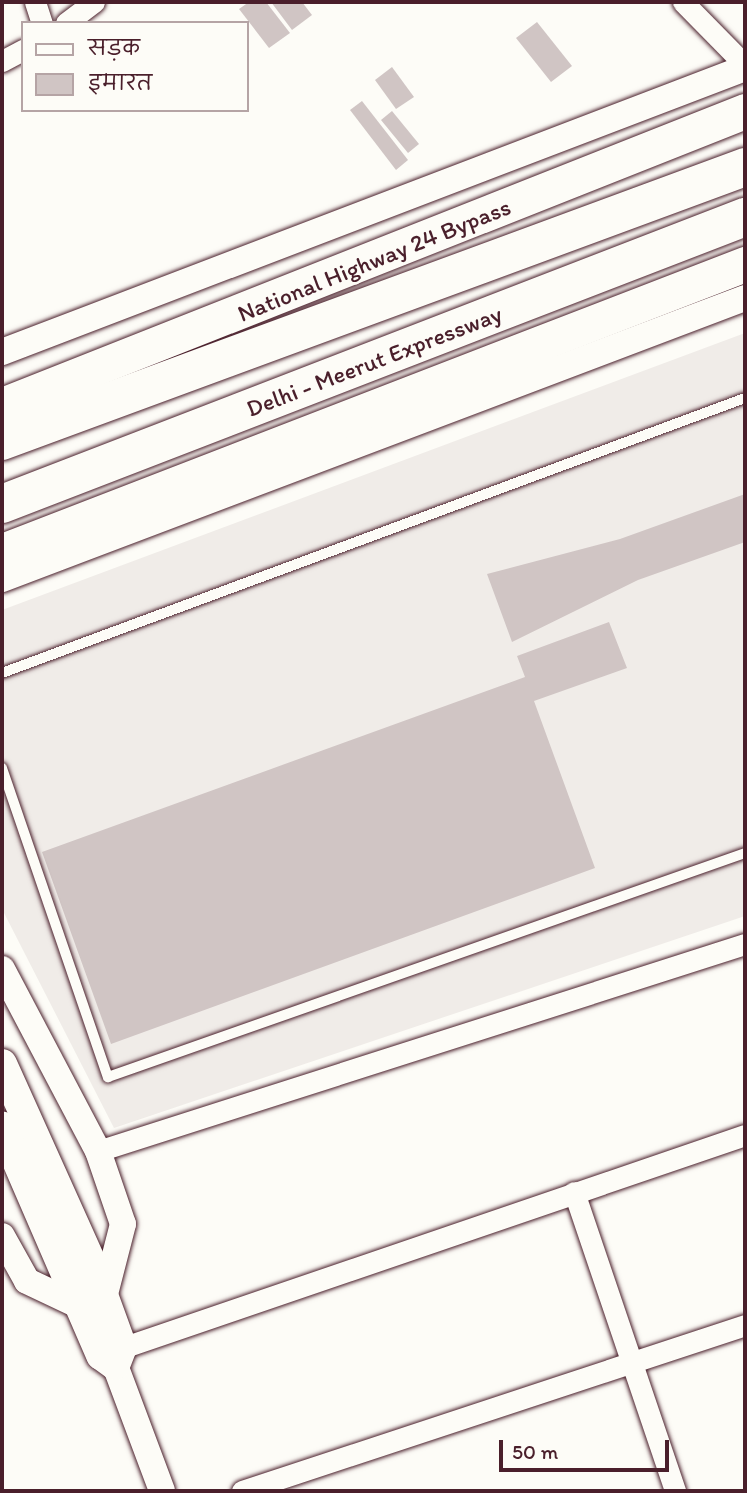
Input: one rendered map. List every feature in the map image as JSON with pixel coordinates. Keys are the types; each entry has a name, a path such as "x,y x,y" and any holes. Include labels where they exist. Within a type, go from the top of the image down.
{"highway":[{"name":"National Highway 24 Bypass","path":"2,405 121,379 745,111"},
{"path":"2,441 121,379 745,167"},
{"name":"Delhi - Meerut Expressway","path":"2,504 745,217"},
{"path":"2,551 745,264"}],"main road":[{"path":"2,1065 54,1172 92,1302 113,1356"},
{"path":"2,1126 92,1302"}],"street":[{"path":"35,2 41,21"},
{"path":"69,21 94,2"},
{"path":"2,352 745,66 683,2"},
{"path":"2,61 21,51"},
{"path":"2,579 745,298"},
{"path":"98,1151 745,944"},
{"path":"2,969 98,1151 123,1224 92,1302 27,1281 2,1236"},
{"path":"162,1491 113,1356 575,1192 745,1135"},
{"path":"575,1192 675,1491"},
{"path":"242,1491 745,1325"}],"lane":[{"path":"2,673 745,398"},
{"path":"2,768 108,1077 745,853"}],"shaded area":[{"path":"745,333 745,916 114,1128 2,909 2,610"}],"building":[{"path":"249,2 266,2 290,33 269,48 239,9"},
{"path":"271,2 302,2 312,15 292,30"},
{"path":"537,22 572,66 551,82 516,38"},
{"path":"392,67 414,97 396,109 375,80"},
{"path":"362,101 408,160 396,170 350,110"},
{"path":"392,111 419,144 408,153 381,120"},
{"path":"745,494 745,542 638,580 512,642 487,574 620,539"},
{"path":"609,622 627,668 534,701 595,868 111,1044 42,852 525,677 517,656"}]}
